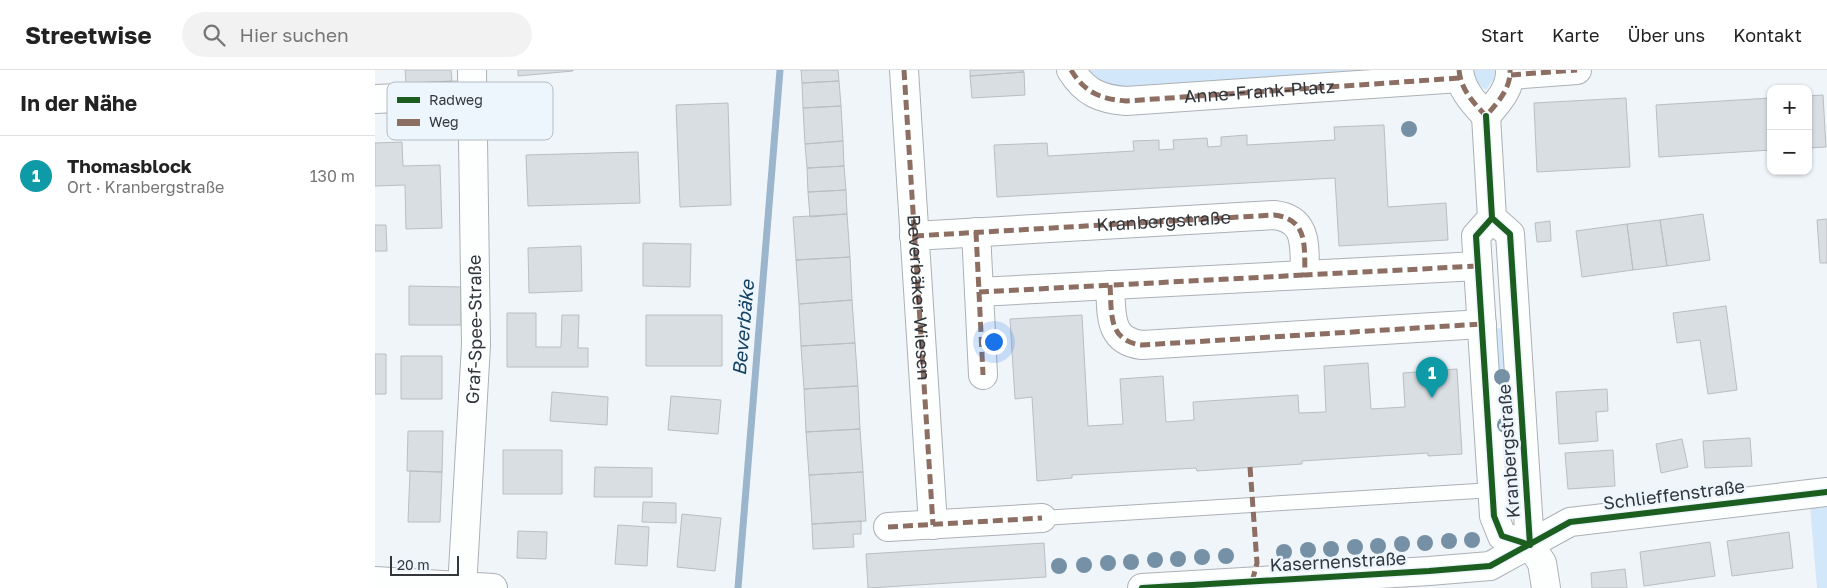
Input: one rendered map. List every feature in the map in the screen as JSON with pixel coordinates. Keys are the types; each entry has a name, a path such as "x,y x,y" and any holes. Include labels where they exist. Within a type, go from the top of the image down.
{"street":[{"name":"Beverbäker Wiesen","path":"904,70 933,525"},
{"name":"Anne-Frank-Platz","path":"1071,70 1077,80 1091,92 1108,99 1126,101 1460,74"},
{"path":"1486,116 1504,94 1510,72 1577,70"},
{"path":"1460,74 1468,97 1486,116 1492,218"},
{"name":"Graf-Spee-Straße","path":"462,587 476,345 473,140"},
{"name":"Kranbergstraße","path":"914,236 1274,215 1284,216 1292,220 1299,227 1303,236 1305,275"},
{"name":"Kranbergstraße","path":"1531,545 1503,536 1494,516 1476,236 1492,218 1510,234 1531,545 1542,563 1545,588"},
{"path":"976,232 983,375"},
{"path":"979,292 1478,266"},
{"path":"1110,285 1113,324 1117,333 1123,340 1142,346 1482,324"},
{"name":"Schlieffenstraße","path":"1531,545 1570,522 1827,492"},
{"path":"888,528 1042,518"},
{"name":"Kasernenstraße","path":"1142,588 1490,566 1531,545"},
{"path":"375,581 493,588"}],"lane":[{"path":"1042,518 1493,490"}],"shaded area":[{"path":"1084,70 1413,70 1111,89"},
{"path":"1472,70 1496,70 1493,80 1486,90 1479,84"},
{"path":"1505,329 1521,515 1505,521 1493,330"},
{"path":"1827,493 1827,588 1817,588 1809,494"}],"building":[{"path":"405,70 451,70 452,81 406,82"},
{"path":"518,70 573,70 573,71 518,76"},
{"path":"801,70 838,70 839,81 802,83"},
{"path":"970,70 1023,70 1024,72 970,76"},
{"path":"1024,72 1025,95 972,98 970,76"},
{"path":"839,81 841,106 803,108 802,83"},
{"path":"1823,95 1826,147 1812,148 1812,96"},
{"path":"1626,98 1630,167 1537,172 1534,103"},
{"path":"1767,98 1767,150 1659,157 1656,105"},
{"path":"728,103 731,205 680,207 676,105"},
{"path":"841,106 843,141 805,144 803,108"},
{"path":"1384,125 1388,207 1446,203 1448,240 1339,246 1335,178 997,197 994,145 1047,143 1048,156 1134,151 1133,141 1159,140 1159,150 1174,149 1173,140 1207,138 1208,147 1221,146 1221,137 1247,135 1247,145 1335,140 1334,127"},
{"path":"843,141 844,166 807,168 805,144"},
{"path":"402,142 403,166 440,165 442,228 406,229 405,185 375,186 375,143"},
{"path":"638,152 640,203 528,206 526,155"},
{"path":"844,166 846,190 808,192 807,168"},
{"path":"846,190 847,214 810,217 808,192"},
{"path":"847,214 850,257 796,260 793,217"},
{"path":"1703,214 1710,260 1667,266 1660,220"},
{"path":"1827,219 1827,263 1820,263 1817,220"},
{"path":"1660,220 1667,266 1633,270 1627,224"},
{"path":"1550,221 1551,241 1537,242 1535,223"},
{"path":"1627,224 1633,270 1582,277 1576,231"},
{"path":"375,225 386,225 387,251 375,251"},
{"path":"643,243 691,244 690,287 643,286"},
{"path":"581,246 582,291 529,293 528,248"},
{"path":"850,257 852,300 799,304 796,260"},
{"path":"409,286 461,287 461,325 409,325"},
{"path":"852,300 855,343 801,346 799,304"},
{"path":"1726,306 1737,390 1708,394 1700,340 1677,343 1673,313"},
{"path":"507,313 536,313 536,347 561,347 562,315 579,315 578,348 588,348 588,367 507,367"},
{"path":"646,315 722,315 722,366 646,366"},
{"path":"1082,315 1088,426 1123,424 1120,379 1163,376 1166,422 1194,420 1193,402 1298,395 1299,413 1326,412 1324,366 1368,363 1371,409 1405,407 1403,373 1457,369 1462,454 1428,456 1428,453 1302,461 1302,464 1197,471 1196,468 1072,475 1072,478 1037,481 1032,397 1015,399 1010,319"},
{"path":"855,343 858,386 804,389 801,346"},
{"path":"375,354 386,354 386,394 375,394"},
{"path":"401,356 442,356 442,399 401,399"},
{"path":"858,386 860,429 806,432 804,389"},
{"path":"1607,389 1608,411 1596,412 1598,441 1559,444 1556,392"},
{"path":"552,392 608,397 607,425 550,421"},
{"path":"671,396 721,400 718,434 668,430"},
{"path":"860,429 863,472 809,475 806,432"},
{"path":"408,431 443,431 442,472 407,471"},
{"path":"1750,438 1752,466 1705,468 1703,441"},
{"path":"1682,439 1688,467 1661,473 1656,444"},
{"path":"503,450 562,450 562,494 503,494"},
{"path":"1613,450 1615,486 1568,489 1565,453"},
{"path":"595,467 652,468 652,497 594,497"},
{"path":"410,471 442,472 440,522 408,522"},
{"path":"863,472 866,521 812,524 809,475"},
{"path":"643,502 676,503 676,523 642,522"},
{"path":"682,514 721,518 715,571 677,567"},
{"path":"861,521 861,534 853,534 854,547 813,549 812,524"},
{"path":"618,525 649,527 647,566 615,564"},
{"path":"518,531 547,532 546,559 517,558"},
{"path":"1789,532 1793,568 1732,576 1727,541"},
{"path":"1710,542 1715,576 1644,586 1640,552"},
{"path":"1044,543 1046,577 868,588 866,554"},
{"path":"1625,569 1627,588 1592,588 1591,573"}],"waterway":[{"name":"Beverbäke","path":"738,588 780,70"}],"marked path":[{"path":"904,70 933,525"},
{"path":"1071,70 1076,78 1094,93 1109,99 1126,101 1460,78"},
{"path":"1459,70 1465,90 1486,116 1499,101 1506,89 1510,70"},
{"path":"1511,75 1577,70"},
{"path":"914,236 1274,215 1293,222 1299,228 1304,245 1305,275 1478,266"},
{"path":"976,232 979,292 1305,275"},
{"path":"1110,285 1112,315 1117,331 1123,338 1142,345 1482,324"},
{"path":"979,292 983,375"},
{"path":"1250,467 1257,563 1252,582"},
{"path":"888,527 1042,518"}],"cycle path":[{"path":"1486,116 1492,218 1510,234 1530,545 1502,536 1494,516 1476,236 1492,218"},
{"path":"1142,588 1490,566 1570,522 1827,492"}],"place":[{"name":"Thomasblock","path":"1432,398"}]}
